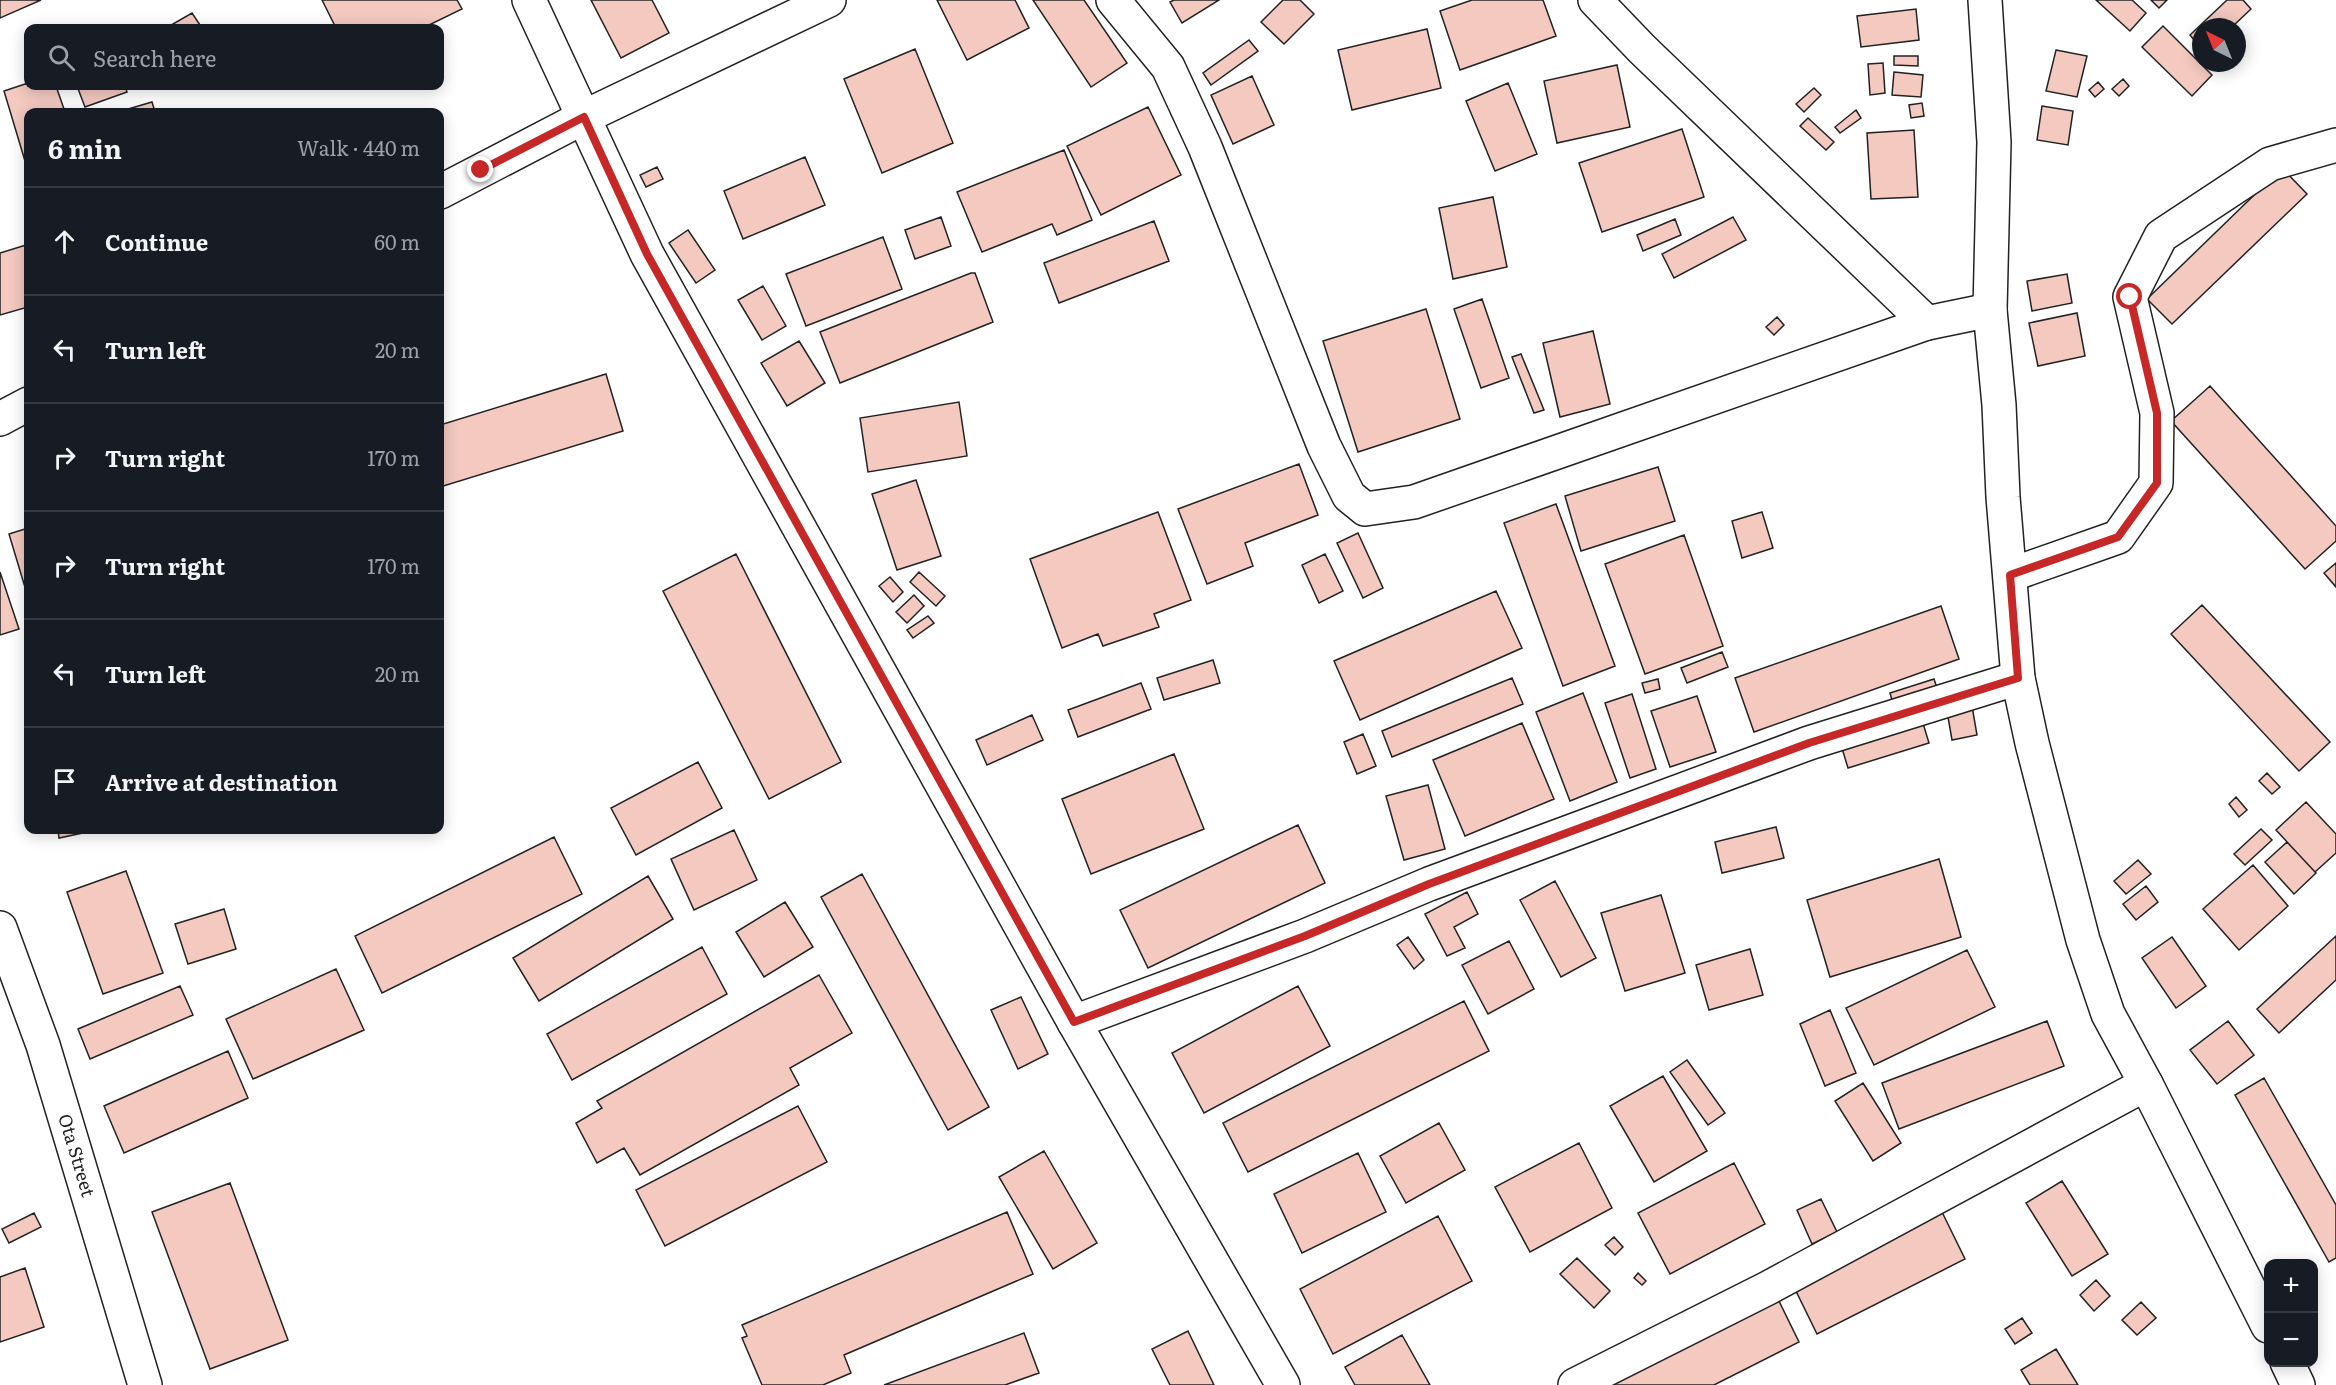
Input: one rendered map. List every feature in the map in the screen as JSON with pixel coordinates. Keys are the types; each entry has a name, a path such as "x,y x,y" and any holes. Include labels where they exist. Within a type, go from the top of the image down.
{"street":[{"path":"529,0 647,254 1074,1022 1283,1385"},
{"path":"444,190 584,117 829,0"},
{"path":"1113,0 1168,67 1205,147 1324,446 1349,496 1365,509 1414,502 1927,323 1990,310"},
{"path":"1595,0 1642,49 1927,323"},
{"path":"1985,0 1994,142 1990,310 2018,678 2032,743 2083,940 2108,1014 2146,1084 2264,1318"},
{"path":"2010,575 2118,537 2157,483 2157,413 2130,297 2161,236 2270,164 2336,145"},
{"path":"0,419 24,406"},
{"path":"1074,1022 1305,936 1429,884 1809,743 2018,678"},
{"name":"Ota Street","path":"0,928 43,1045 145,1385"},
{"path":"1575,1385 1768,1288 2146,1084"},
{"path":"2289,1367 2298,1385"}],"building":[{"path":"0,0 41,0 0,18"},
{"path":"322,0 457,0 462,9 431,24 334,24"},
{"path":"591,0 652,0 669,33 621,58"},
{"path":"937,0 1015,0 1029,28 967,60"},
{"path":"1033,0 1084,0 1127,63 1091,87"},
{"path":"1174,0 1219,0 1182,23 1170,2"},
{"path":"1283,0 1300,0 1314,14 1284,44 1261,22"},
{"path":"1472,0 1543,0 1556,36 1460,70 1440,11"},
{"path":"2096,0 2132,0 2146,13 2130,31"},
{"path":"2151,0 2167,0 2159,8"},
{"path":"2227,0 2243,0 2251,9 2242,18 2208,18"},
{"path":"1916,9 1919,40 1861,47 1857,16"},
{"path":"192,13 199,24 173,24"},
{"path":"2163,26 2192,55 2192,72 2209,72 2212,75 2192,96 2142,47"},
{"path":"1427,29 1441,88 1352,110 1338,50"},
{"path":"1249,40 1258,51 1211,85 1203,73"},
{"path":"915,49 953,143 882,173 844,79"},
{"path":"2056,50 2087,56 2077,97 2046,91"},
{"path":"1894,56 1918,56 1918,66 1894,65"},
{"path":"1883,63 1885,93 1870,95 1868,64"},
{"path":"1617,65 1630,127 1557,143 1544,81"},
{"path":"1894,72 1923,75 1921,97 1892,95"},
{"path":"1252,76 1274,125 1233,144 1211,95"},
{"path":"2123,79 2129,86 2119,96 2112,89"},
{"path":"2098,82 2104,89 2095,97 2089,90"},
{"path":"1508,83 1537,154 1495,171 1466,101"},
{"path":"24,84 24,90 57,90 64,108 24,108 24,158 4,91"},
{"path":"1814,88 1821,95 1804,112 1796,104"},
{"path":"79,90 126,90 127,92 85,107"},
{"path":"152,102 154,108 132,108"},
{"path":"1922,103 1924,116 1911,118 1909,105"},
{"path":"2042,106 2073,111 2068,145 2037,140"},
{"path":"1148,107 1181,175 1101,215 1067,146"},
{"path":"1856,110 1861,118 1840,133 1835,127"},
{"path":"1808,118 1834,142 1826,150 1800,126"},
{"path":"1682,129 1704,197 1602,232 1579,163"},
{"path":"1914,130 1918,197 1871,199 1867,133"},
{"path":"1064,150 1092,220 1057,235 1052,224 982,252 957,192"},
{"path":"805,157 825,205 743,239 724,191"},
{"path":"657,167 663,179 646,187 640,175"},
{"path":"2282,168 2307,194 2172,324 2147,299"},
{"path":"1493,197 1507,267 1453,279 1439,208"},
{"path":"941,217 951,246 915,259 905,230"},
{"path":"1733,217 1746,240 1674,278 1662,254"},
{"path":"1675,219 1681,235 1643,251 1637,235"},
{"path":"1154,221 1169,261 1059,303 1044,263"},
{"path":"688,230 715,270 696,283 669,243"},
{"path":"883,237 902,289 806,326 786,274"},
{"path":"24,246 24,308 0,315 0,253"},
{"path":"975,273 993,322 840,383 820,332"},
{"path":"2067,274 2072,303 2032,311 2027,281"},
{"path":"763,286 786,326 762,340 738,300"},
{"path":"1482,299 1509,378 1481,388 1454,309"},
{"path":"1426,309 1460,419 1358,452 1323,341"},
{"path":"2077,313 2085,356 2038,366 2029,323"},
{"path":"1777,317 1784,325 1774,335 1766,327"},
{"path":"1593,331 1610,404 1560,417 1543,343"},
{"path":"799,341 825,383 787,406 761,363"},
{"path":"1521,354 1544,410 1534,413 1512,357"},
{"path":"606,374 623,431 444,486 444,424"},
{"path":"2210,386 2336,526 2336,541 2305,569 2171,421"},
{"path":"959,402 967,456 868,472 860,418"},
{"path":"1299,464 1318,515 1245,543 1253,566 1207,584 1178,509"},
{"path":"1658,467 1675,521 1581,551 1565,496"},
{"path":"916,480 941,556 897,570 872,494"},
{"path":"1556,504 1615,666 1563,686 1504,523"},
{"path":"1158,512 1191,600 1154,614 1159,627 1103,646 1098,634 1062,648 1030,559"},
{"path":"1762,512 1773,548 1742,558 1732,521"},
{"path":"24,529 24,584 9,534"},
{"path":"1358,533 1383,588 1363,598 1337,543"},
{"path":"1684,535 1723,646 1645,674 1605,564"},
{"path":"736,554 841,762 769,799 663,591"},
{"path":"1325,554 1343,591 1319,603 1302,565"},
{"path":"2336,563 2336,587 2324,573"},
{"path":"0,572 19,629 0,635"},
{"path":"919,572 945,596 936,606 910,582"},
{"path":"890,577 903,592 893,602 879,586"},
{"path":"1496,591 1522,648 1360,720 1334,661"},
{"path":"914,595 924,606 907,623 896,612"},
{"path":"2202,605 2330,742 2299,771 2171,634"},
{"path":"1941,606 1959,659 1754,732 1735,678"},
{"path":"928,616 934,623 913,638 907,630"},
{"path":"1722,652 1728,667 1687,683 1681,668"},
{"path":"1213,660 1220,683 1164,700 1157,678"},
{"path":"1512,678 1523,704 1392,757 1382,731"},
{"path":"1658,679 1660,689 1645,693 1642,683"},
{"path":"1934,679 1939,694 1894,707 1890,693"},
{"path":"1141,683 1151,709 1078,737 1068,710"},
{"path":"1583,693 1617,782 1570,801 1536,712"},
{"path":"1632,694 1656,769 1630,778 1605,703"},
{"path":"1697,696 1716,752 1670,767 1651,711"},
{"path":"1972,706 1977,735 1952,740 1947,711"},
{"path":"1032,715 1043,740 987,765 976,740"},
{"path":"1922,720 1929,743 1848,768 1841,745"},
{"path":"1522,723 1554,799 1465,836 1433,760"},
{"path":"1363,734 1376,766 1357,774 1344,742"},
{"path":"1174,754 1204,829 1091,874 1062,799"},
{"path":"698,762 722,808 636,855 611,808"},
{"path":"2267,773 2280,787 2272,794 2259,781"},
{"path":"1428,785 1445,849 1404,860 1386,796"},
{"path":"2236,797 2247,810 2239,817 2229,804"},
{"path":"2306,802 2336,834 2336,853 2315,872 2276,830"},
{"path":"1298,825 1325,883 1148,968 1120,910"},
{"path":"1776,827 1784,858 1722,873 1715,842"},
{"path":"2261,829 2272,840 2245,865 2234,854"},
{"path":"734,830 757,880 694,910 671,859"},
{"path":"58,834 78,834 59,838"},
{"path":"554,837 582,894 382,993 355,936"},
{"path":"2287,842 2316,873 2294,894 2265,862"},
{"path":"1939,859 1961,937 1830,977 1807,900"},
{"path":"2138,860 2151,874 2126,894 2114,881"},
{"path":"2253,865 2288,906 2239,950 2203,909"},
{"path":"126,871 163,973 103,994 67,892"},
{"path":"862,874 989,1107 948,1130 821,897"},
{"path":"648,876 673,919 539,1001 513,958"},
{"path":"1555,881 1596,958 1561,977 1520,900"},
{"path":"2146,886 2158,902 2136,920 2123,904"},
{"path":"1467,892 1478,914 1454,927 1465,948 1447,956 1425,914"},
{"path":"1661,895 1685,973 1625,991 1601,913"},
{"path":"785,902 813,947 764,977 736,932"},
{"path":"224,909 236,949 188,964 175,924"},
{"path":"2336,936 2336,980 2279,1033 2257,1009"},
{"path":"1408,937 1424,960 1414,969 1397,945"},
{"path":"2172,937 2206,986 2176,1008 2142,958"},
{"path":"1509,941 1534,989 1488,1014 1462,965"},
{"path":"702,947 727,994 572,1080 547,1034"},
{"path":"1750,949 1763,995 1709,1010 1696,965"},
{"path":"1967,950 1995,1007 1874,1065 1846,1008"},
{"path":"336,969 364,1030 253,1079 226,1019"},
{"path":"819,975 852,1033 790,1068 799,1085 640,1175 624,1148 597,1163 576,1123 602,1108 597,1101"},
{"path":"180,986 193,1015 90,1059 78,1029"},
{"path":"1298,986 1330,1046 1204,1113 1172,1053"},
{"path":"1021,997 1048,1054 1018,1069 991,1010"},
{"path":"1464,1001 1489,1051 1248,1172 1223,1123"},
{"path":"1830,1010 1856,1073 1825,1086 1800,1024"},
{"path":"2047,1021 2064,1066 1899,1129 1882,1083"},
{"path":"2228,1021 2254,1055 2217,1084 2190,1050"},
{"path":"228,1051 248,1098 124,1153 104,1106"},
{"path":"1687,1060 1725,1113 1708,1125 1670,1072"},
{"path":"1663,1076 1707,1151 1654,1182 1610,1106"},
{"path":"2264,1078 2336,1205 2336,1258 2329,1262 2235,1095"},
{"path":"1863,1083 1901,1143 1873,1161 1835,1101"},
{"path":"798,1106 827,1162 665,1246 636,1190"},
{"path":"1439,1123 1465,1170 1406,1203 1380,1156"},
{"path":"1579,1143 1612,1208 1530,1252 1495,1187"},
{"path":"1044,1151 1097,1243 1053,1269 999,1177"},
{"path":"1358,1153 1386,1212 1302,1253 1274,1194"},
{"path":"1734,1163 1765,1224 1670,1274 1638,1213"},
{"path":"2062,1181 2108,1254 2072,1276 2026,1203"},
{"path":"230,1183 288,1340 210,1369 152,1212"},
{"path":"1821,1199 1837,1232 1812,1244 1797,1210"},
{"path":"1007,1212 1033,1274 844,1355 851,1373 823,1385 762,1385 742,1338 747,1336 742,1325"},
{"path":"1942,1212 1965,1259 1817,1334 1794,1287"},
{"path":"34,1213 41,1227 9,1243 2,1229"},
{"path":"1438,1216 1472,1281 1333,1354 1300,1289"},
{"path":"1614,1237 1623,1247 1615,1255 1605,1245"},
{"path":"1577,1258 1610,1291 1594,1308 1560,1274"},
{"path":"25,1268 44,1327 0,1342 0,1277"},
{"path":"1638,1273 1646,1281 1642,1285 1634,1278"},
{"path":"2096,1280 2110,1296 2094,1311 2080,1295"},
{"path":"1778,1299 1799,1342 1714,1385 1609,1385"},
{"path":"2141,1302 2156,1318 2137,1335 2122,1320"},
{"path":"2022,1318 2032,1333 2015,1344 2005,1329"},
{"path":"1188,1331 1214,1385 1170,1385 1152,1349"},
{"path":"1024,1333 1039,1373 1005,1385 884,1385"},
{"path":"1402,1335 1430,1385 1355,1385 1345,1367"},
{"path":"2056,1349 2078,1385 2030,1385 2021,1370"}],"route":[{"path":"481,170 584,117 647,254 1074,1022 1305,936 1429,884 1809,743 2018,678 2010,575 2118,537 2157,483 2157,413 2130,297"}]}
